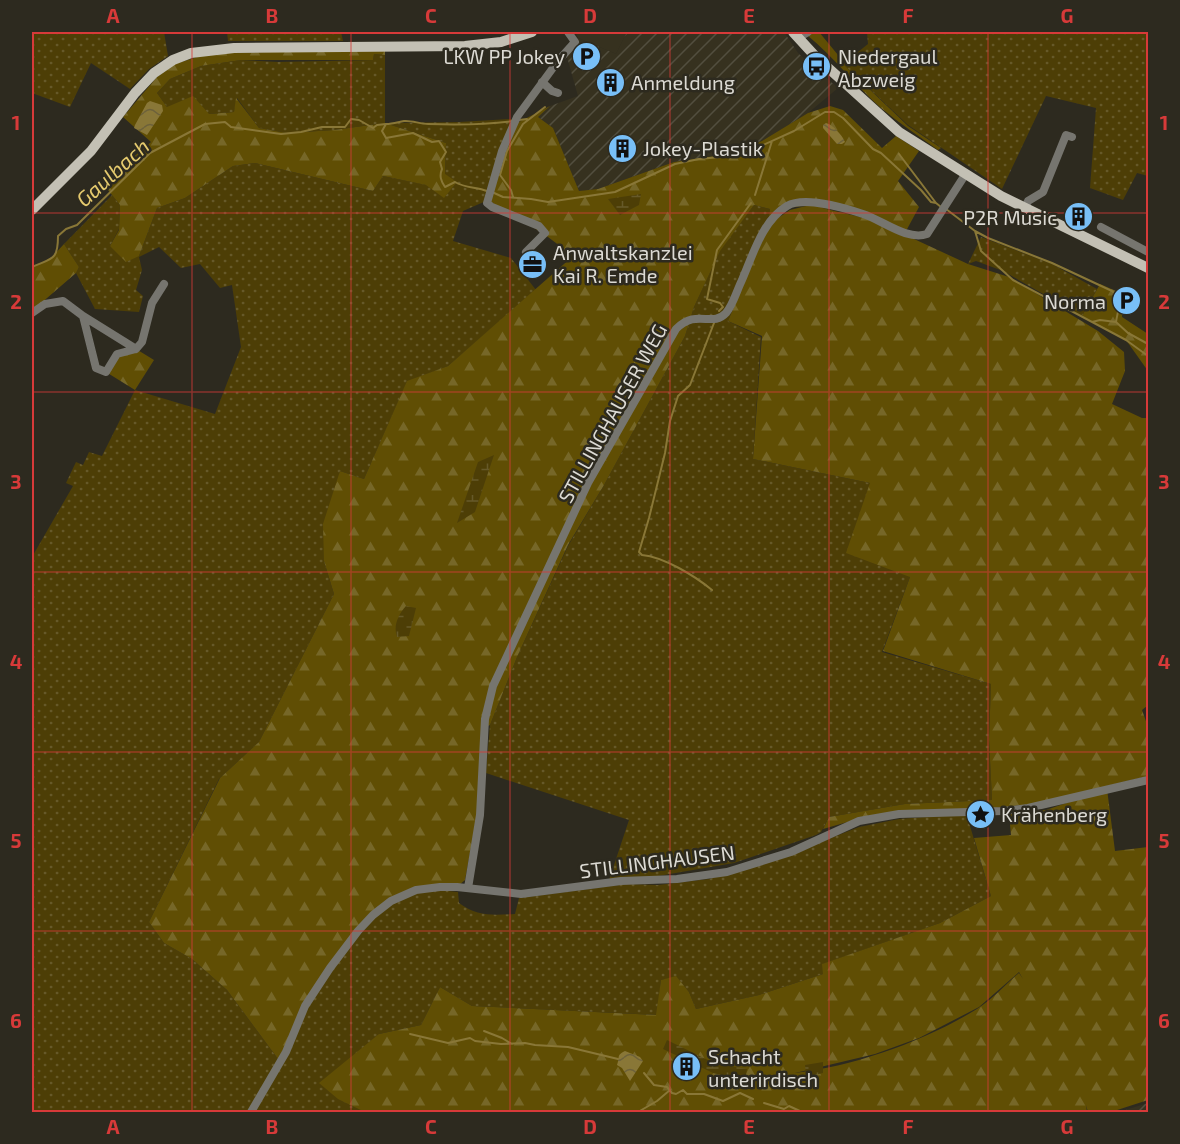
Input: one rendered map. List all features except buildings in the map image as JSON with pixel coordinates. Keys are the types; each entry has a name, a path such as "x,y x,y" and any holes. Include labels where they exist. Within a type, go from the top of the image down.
{"main road":[{"path":"32,210 91,151 135,93 154,73 172,60 191,53 209,50 346,46 465,46 501,42 532,32"},
{"path":"795,35 899,132 964,175 1024,208 1149,268"}],"street":[{"path":"526,252 545,233 539,226 492,207 488,200 502,152 515,121 542,82 575,42 568,32"},
{"path":"795,35 808,32"},
{"path":"542,82 552,92 558,93"},
{"path":"1024,208 1028,201 1043,192 1066,135 1072,137"},
{"name":"STILLINGHAUSER WEG","path":"468,888 480,815 484,718 493,686 588,483 676,329 694,317 712,320 728,312 758,242 768,225 786,206 796,202 815,202 864,214 908,234 921,236 927,234 964,175"},
{"path":"1101,227 1149,252"},
{"path":"83,316 96,368 106,372 117,354 136,349 142,342 152,303 164,284"},
{"path":"32,313 45,304 63,302 136,349"},
{"name":"STILLINGHAUSEN","path":"251,1113 286,1052 305,1006 330,968 373,915 391,901 416,890 440,886 521,894 621,881 677,879 727,872 791,852 859,821 899,814 1028,808 1149,780"}],"shaded area":[{"path":"575,32 627,32 616,54 578,38"},
{"name":"Jokey-Plastik","path":"627,32 784,32 798,53 838,88 808,113 762,141 729,154 674,162 598,189 579,191 553,128 538,117 550,106 578,96 567,57 578,38 616,54"},
{"path":"1148,1103 1148,1112 1119,1112"}],"green space":[{"path":"32,32 164,32 168,56 149,69 130,89 91,63 70,107 32,93"},
{"path":"227,32 341,32 343,41 228,41"},
{"path":"819,32 843,64 908,126 941,148 938,150 881,108 807,35"},
{"path":"867,32 1148,32 1148,176 1137,173 1123,200 1090,188 1096,108 1046,96 1002,189 908,125 843,64 868,44"},
{"path":"385,50 385,55 374,54 373,60 241,60 201,66 170,79 157,93 167,107 193,96 209,114 234,112 236,98 259,128 287,133 385,123 446,143 445,174 457,182 444,198 426,185 383,176 373,191 255,163 233,166 185,198 157,208 139,256 126,262 110,246 119,230 120,205 108,190 118,170 151,142 123,117 157,77 175,64 210,53"},
{"path":"374,54 385,55 385,123 287,133 259,128 237,98 234,112 209,114 167,107 157,93 170,79 201,66 241,60 278,62 373,60"},
{"path":"550,106 538,117 553,128 579,191 598,189 674,162 729,154 762,141 808,113 830,106 843,110 882,148 896,136 919,151 898,181 919,207 906,231 857,212 822,208 873,220 968,264 1009,277 1098,331 1124,352 1125,371 1112,404 1142,418 1148,418 1148,705 1142,710 1148,727 1148,776 1032,804 988,809 872,815 823,829 829,817 905,804 992,800 989,739 991,684 883,651 910,577 846,553 870,483 753,459 762,336 728,321 769,224 790,210 806,206 792,207 768,223 770,209 754,205 720,251 694,307 685,336 604,485 568,545 517,657 490,725 481,730 477,815 465,880 459,885 414,887 354,930 278,1059 227,990 192,959 164,943 149,922 220,778 259,742 334,594 324,561 323,524 340,471 364,479 407,381 448,366 572,257 543,234 490,201 504,151 517,123"},
{"path":"512,119 486,201 463,211 453,241 511,258 536,290 448,366 407,382 364,479 340,471 324,561 334,594 259,742 219,779 149,922 164,943 192,959 227,990 278,1059 248,1112 34,1112 32,1108 32,557 73,486 66,483 76,462 83,465 89,452 102,456 135,390 215,414 241,347 232,285 220,288 200,264 181,268 159,247 139,257 142,270 136,290 143,296 139,312 95,309 76,273 79,267 64,244 112,195 120,205 119,229 110,246 139,256 157,208 185,198 233,166 255,163 373,191 383,176 427,185 444,197 457,182 445,175 446,143 385,123"},
{"path":"641,194 639,205 620,215 608,199"},
{"path":"754,205 770,209 768,223 728,321 761,337 753,459 870,483 910,577 882,652 991,684 989,739 992,800 905,804 829,817 821,832 816,835 734,863 658,876 609,880 629,820 486,773 490,725 517,657 568,546 685,336 694,307 720,250"},
{"path":"981,237 1052,264 1097,289 1082,316 1003,271 976,261 968,264"},
{"path":"64,244 79,267 76,273 32,311 32,268 52,257"},
{"path":"1100,284 1123,294 1122,317 1148,334 1148,371 1126,340 1082,316"},
{"path":"136,349 154,360 135,390 106,372 117,354"},
{"path":"494,455 475,512 457,523 478,462"},
{"path":"406,606 416,608 409,636 397,637 397,621"},
{"path":"1107,789 1115,851 1148,847 1148,1100 1111,1112 1088,1112 1086,1105 1087,1112 365,1112 338,1099 319,1083 379,1034 421,1025 440,987 472,1006 656,1015 661,980 676,976 689,992 696,1009 759,995 823,974 822,964 940,923 991,896 974,838 1011,835 1009,814 1046,810","holes":["1019,972 1023,979 1019,973 977,1009 935,1032 889,1050 865,1058 818,1070 795,1073 875,1054 919,1038 979,1007"]},
{"path":"967,816 991,896 940,923 823,964 823,974 759,995 696,1009 689,992 676,977 661,980 657,1015 472,1006 440,987 421,1025 379,1034 362,1110 365,1112 254,1112 309,1006 332,968 376,916 392,904 417,893 439,890 458,892 459,903 473,911 493,915 515,914 519,898 627,884 658,885 709,879 772,861 859,827 899,819"},
{"path":"667,1040 714,1063 747,1069 745,1081 713,1073 663,1049"},
{"path":"823,1062 823,1073 810,1076 806,1074 805,1065"}],"water":[{"path":"150,101 162,105 163,111 147,135 134,128"},
{"path":"826,123 842,136 845,142 837,144 823,128"},
{"path":"625,1051 640,1057 643,1061 630,1081 622,1068 617,1065 619,1055"}],"waterway":[{"path":"513,197 511,190 500,175 507,151 523,124 545,107"},
{"name":"Gaulbach","path":"492,192 503,197 548,202 615,192 675,164 741,155 794,131 825,112 834,112 921,190 931,202 941,207"},
{"name":"Gaulbach","path":"32,267 52,258 57,250 58,236 66,229 77,225 150,153 205,124 225,122 231,127 281,134 322,127 345,127 351,119 359,120 373,128 386,124 382,131 386,138 413,133 432,142 439,141 446,152 440,162 441,178 445,187 455,182 487,191"},
{"path":"519,120 527,119"},
{"path":"386,124 407,121 460,125 513,121"},
{"path":"755,195 772,141"},
{"path":"899,154 936,203"},
{"path":"719,311 723,307 720,303 707,299 717,250 751,203"},
{"path":"946,209 975,231 981,251 1013,280 1126,340 1148,356"},
{"name":"Gaulbach","path":"975,231 1112,291 1119,301 1116,322 1128,333 1148,344"},
{"path":"1092,322 1100,320 1116,322"},
{"path":"712,590 679,568 639,552 678,396 690,385 714,323"},
{"path":"484,1031 512,1044"},
{"path":"410,1034 448,1043 470,1038 475,1041 501,1044 525,1043 568,1047 618,1059"},
{"path":"644,1073 654,1085 667,1087 676,1094 683,1090 687,1094 704,1094 723,1101 740,1093 753,1099"},
{"path":"638,1112 670,1090"},
{"path":"764,1103 784,1109 789,1106 802,1112"}],"place":[{"name":"LKW PP Jokey","path":"586,56"},
{"name":"Niedergaul Abzweig","path":"817,67"},
{"name":"Anmeldung","path":"610,82"},
{"name":"Jokey-Plastik","path":"622,148"},
{"name":"P2R Music","path":"1078,217"},
{"name":"Anwaltskanzlei Kai R. Emde","path":"532,264"},
{"name":"Norma","path":"1127,301"},
{"name":"Krähenberg","path":"980,814"},
{"name":"Schacht unterirdisch","path":"687,1067"}]}
